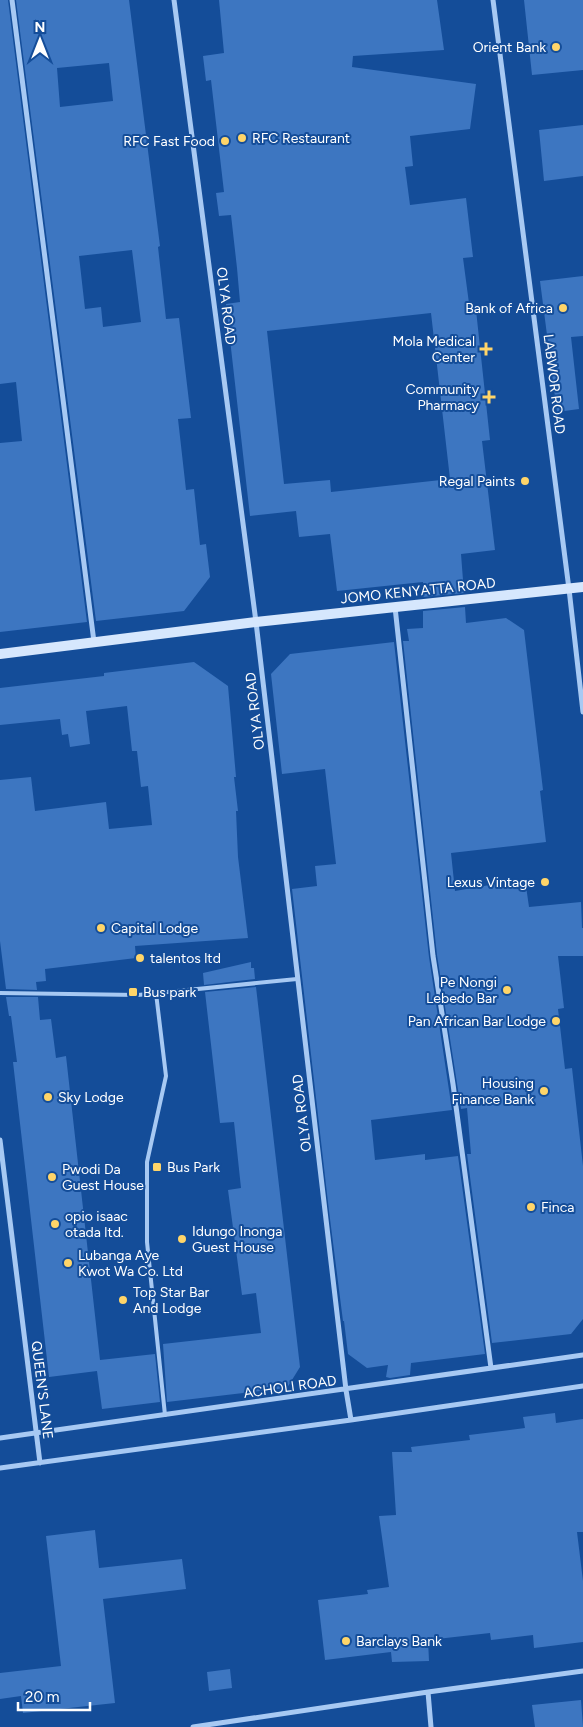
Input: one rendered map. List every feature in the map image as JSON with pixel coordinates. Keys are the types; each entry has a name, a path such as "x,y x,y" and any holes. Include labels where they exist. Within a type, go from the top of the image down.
{"main road":[{"name":"JOMO KENYATTA ROAD","path":"0,654 256,622 583,588"}],"street":[{"path":"12,0 94,642"},
{"name":"OLYA ROAD","path":"174,0 256,622 351,1420"},
{"name":"LABWOR ROAD","path":"493,0 569,589 583,712"},
{"path":"395,607 433,956 454,1084 491,1368"},
{"name":"QUEEN'S LANE","path":"0,1140 40,1463"},
{"name":"ACHOLI ROAD","path":"0,1438 583,1355"},
{"path":"0,1468 583,1386"},
{"path":"193,1727 583,1671"},
{"path":"428,1692 431,1727"}],"lane":[{"path":"0,992 138,995 297,979"},
{"path":"156,993 166,1076 147,1162 147,1242 166,1415"}],"building":[{"path":"0,0 8,0 87,622 0,632 0,443 22,441 16,382 0,384"},
{"path":"16,0 129,0 160,246 158,247 166,319 179,318 191,418 178,419 186,490 194,489 200,545 206,544 210,577 184,611 96,621","holes":["109,63 113,101 60,107 57,68","132,250 141,322 103,327 101,307 85,309 79,256"]},
{"path":"219,0 437,0 444,50 353,56 352,67 476,84 470,129 410,136 413,166 405,167 410,205 466,198 473,257 463,258 470,311 476,310 490,440 482,441 495,550 461,554 464,593 423,597 423,582 337,591 330,534 299,537 296,511 250,516 226,304 240,302 237,268 231,215 219,216 216,193 224,192 211,80 206,81 203,56 224,53","holes":["431,313 450,479 331,492 330,480 284,484 267,331"]},
{"name":"Orient Bank","path":"524,0 583,0 583,70 532,75"},
{"path":"583,125 583,176 544,181 539,130"},
{"path":"583,276 583,336 571,337 579,409 557,412 540,281"},
{"path":"465,607 466,623 506,618 524,630 543,790 540,791 546,842 451,853 455,891 525,879 529,907 581,902 583,928 583,956 558,956 564,1008 558,1009 565,1069 572,1068 583,1166 583,1319 571,1334 492,1343 467,1154 471,1154 467,1108 461,1109 437,955 403,641 409,641 407,629 423,628 423,611"},
{"path":"394,642 429,957 452,1110 371,1120 375,1160 425,1154 425,1160 458,1156 485,1354 411,1363 410,1375 390,1378 386,1377 388,1365 367,1368 348,1354 329,1211 292,889 317,886 315,866 336,864 325,769 282,774 271,674 290,654"},
{"path":"194,662 228,686 238,811 236,811 238,857 248,938 135,946 136,958 45,969 46,981 36,982 37,990 6,989 0,941 0,780 31,777 35,811 106,802 109,829 152,825 148,786 141,787 137,751 132,751 127,706 86,711 90,744 70,747 68,734 62,735 60,719 0,725 0,688 104,676 104,673"},
{"path":"251,962 251,968 254,968 255,979 204,985 203,973"},
{"path":"256,987 300,1367 287,1388 167,1402 163,1344 261,1333 256,1293 242,1295 228,1190 241,1188 234,1122 220,1123 205,992"},
{"path":"6,997 38,997 40,1020 51,1019 56,1058 66,1056 100,1360 155,1354 160,1402 102,1409 97,1371 49,1377 13,1062 17,1062 11,1016 9,1016"},
{"path":"555,1413 556,1423 583,1419 583,1532 577,1532 583,1581 583,1642 534,1648 533,1635 491,1640 490,1633 428,1640 429,1661 392,1662 391,1652 325,1660 318,1600 368,1594 367,1590 389,1587 379,1516 396,1515 392,1452 412,1452 411,1447 470,1440 469,1435 525,1428 523,1417"},
{"path":"95,1530 99,1568 182,1559 186,1589 103,1599 115,1703 23,1713 21,1696 0,1699 0,1673 61,1666 46,1536"},
{"path":"230,1669 232,1688 209,1691 207,1672"},
{"path":"581,1700 583,1727 535,1727 532,1705"}],"place":[{"name":"Orient Bank","path":"556,47"},
{"name":"RFC Restaurant","path":"242,138"},
{"name":"RFC Fast Food","path":"225,141"},
{"name":"Bank of Africa","path":"563,308"},
{"name":"Mola Medical Center","path":"486,349"},
{"name":"Community Pharmacy","path":"489,397"},
{"name":"Regal Paints","path":"525,481"},
{"name":"Lexus Vintage","path":"545,882"},
{"name":"Capital Lodge","path":"101,928"},
{"name":"talentos ltd","path":"140,958"},
{"name":"Pe Nongi Lebedo Bar","path":"507,990"},
{"name":"Bus park","path":"133,992"},
{"name":"Pan African Bar Lodge","path":"556,1021"},
{"name":"Housing Finance Bank","path":"544,1091"},
{"name":"Sky Lodge","path":"48,1097"},
{"name":"Bus Park","path":"157,1167"},
{"name":"Pwodi Da Guest House","path":"52,1177"},
{"name":"Finca","path":"531,1207"},
{"name":"opio isaac otada ltd.","path":"55,1224"},
{"name":"Idungo Inonga Guest House","path":"182,1239"},
{"name":"Lubanga Aye Kwot Wa Co. Ltd","path":"68,1263"},
{"name":"Top Star Bar And Lodge","path":"123,1300"},
{"name":"Barclays Bank","path":"346,1641"}]}
